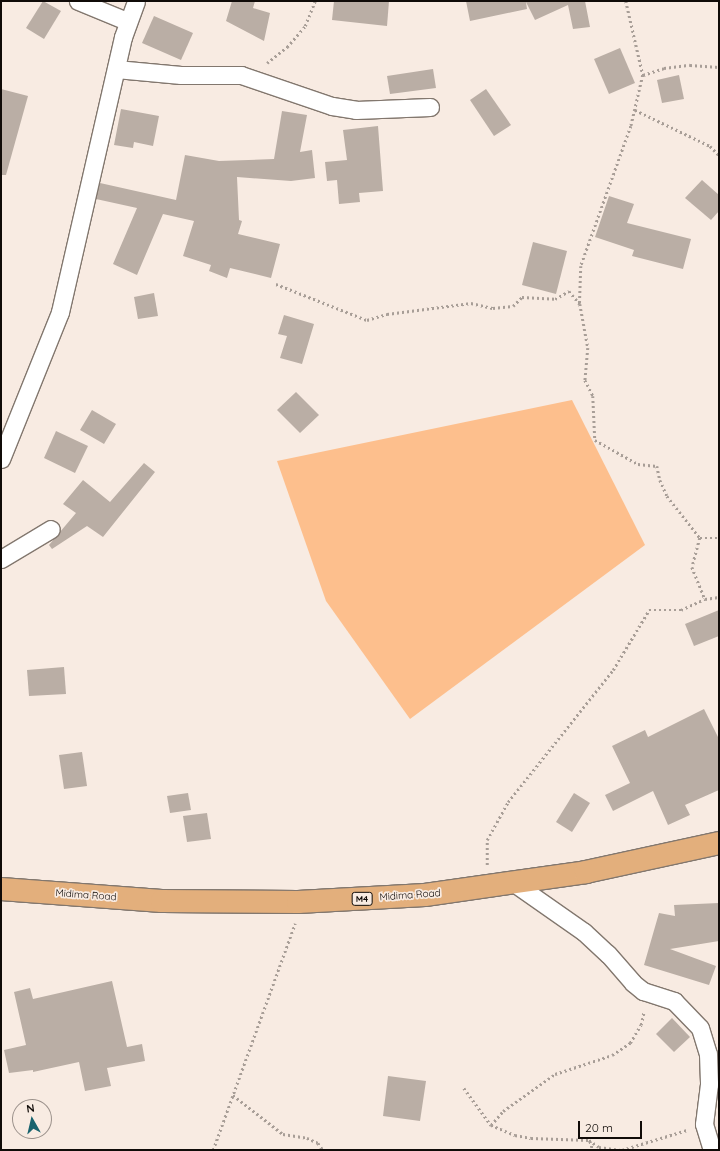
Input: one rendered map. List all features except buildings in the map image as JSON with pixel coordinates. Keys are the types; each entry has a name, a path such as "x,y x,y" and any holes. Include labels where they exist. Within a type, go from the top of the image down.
{"main road":[{"name":"Midima Road","path":"1,890 162,901 298,902 425,895 488,888 586,872 719,843"}],"street":[{"path":"78,1 127,21"},
{"path":"1,459 60,312 127,21 136,1"},
{"path":"116,68 181,75 241,75 332,106 356,110 430,107"},
{"path":"1,559 51,529"},
{"path":"514,883 584,932 643,991 674,1001 700,1028 708,1054 709,1076 704,1124 712,1150"}],"path":[{"path":"241,75 264,64 287,47 305,26 315,1"},
{"path":"626,1 643,75 635,110 581,266 580,304 588,348 585,380 593,396 595,440 638,464 658,466 660,480 667,496 700,538"},
{"path":"643,75 664,68 690,65 719,67"},
{"path":"635,110 710,146 719,155"},
{"path":"276,284 367,320 387,314 471,303 493,308 513,306 522,297 555,299 569,291 580,304"},
{"path":"700,538 719,538"},
{"path":"700,538 692,567 705,599"},
{"path":"488,888 487,840 508,802 612,670 649,610 681,610 705,599 719,597"},
{"path":"213,1150 294,928"},
{"path":"491,1125 503,1111 555,1074 612,1055 630,1043 641,1025 643,991"},
{"path":"464,1088 491,1125 531,1138 589,1140 599,1147 622,1150 704,1124"},
{"path":"233,1095 283,1134 307,1138 318,1143 323,1150"},
{"path":"589,1140 593,1150"}],"shaded area":[{"path":"572,400 645,545 410,719 326,601 277,461"}]}
